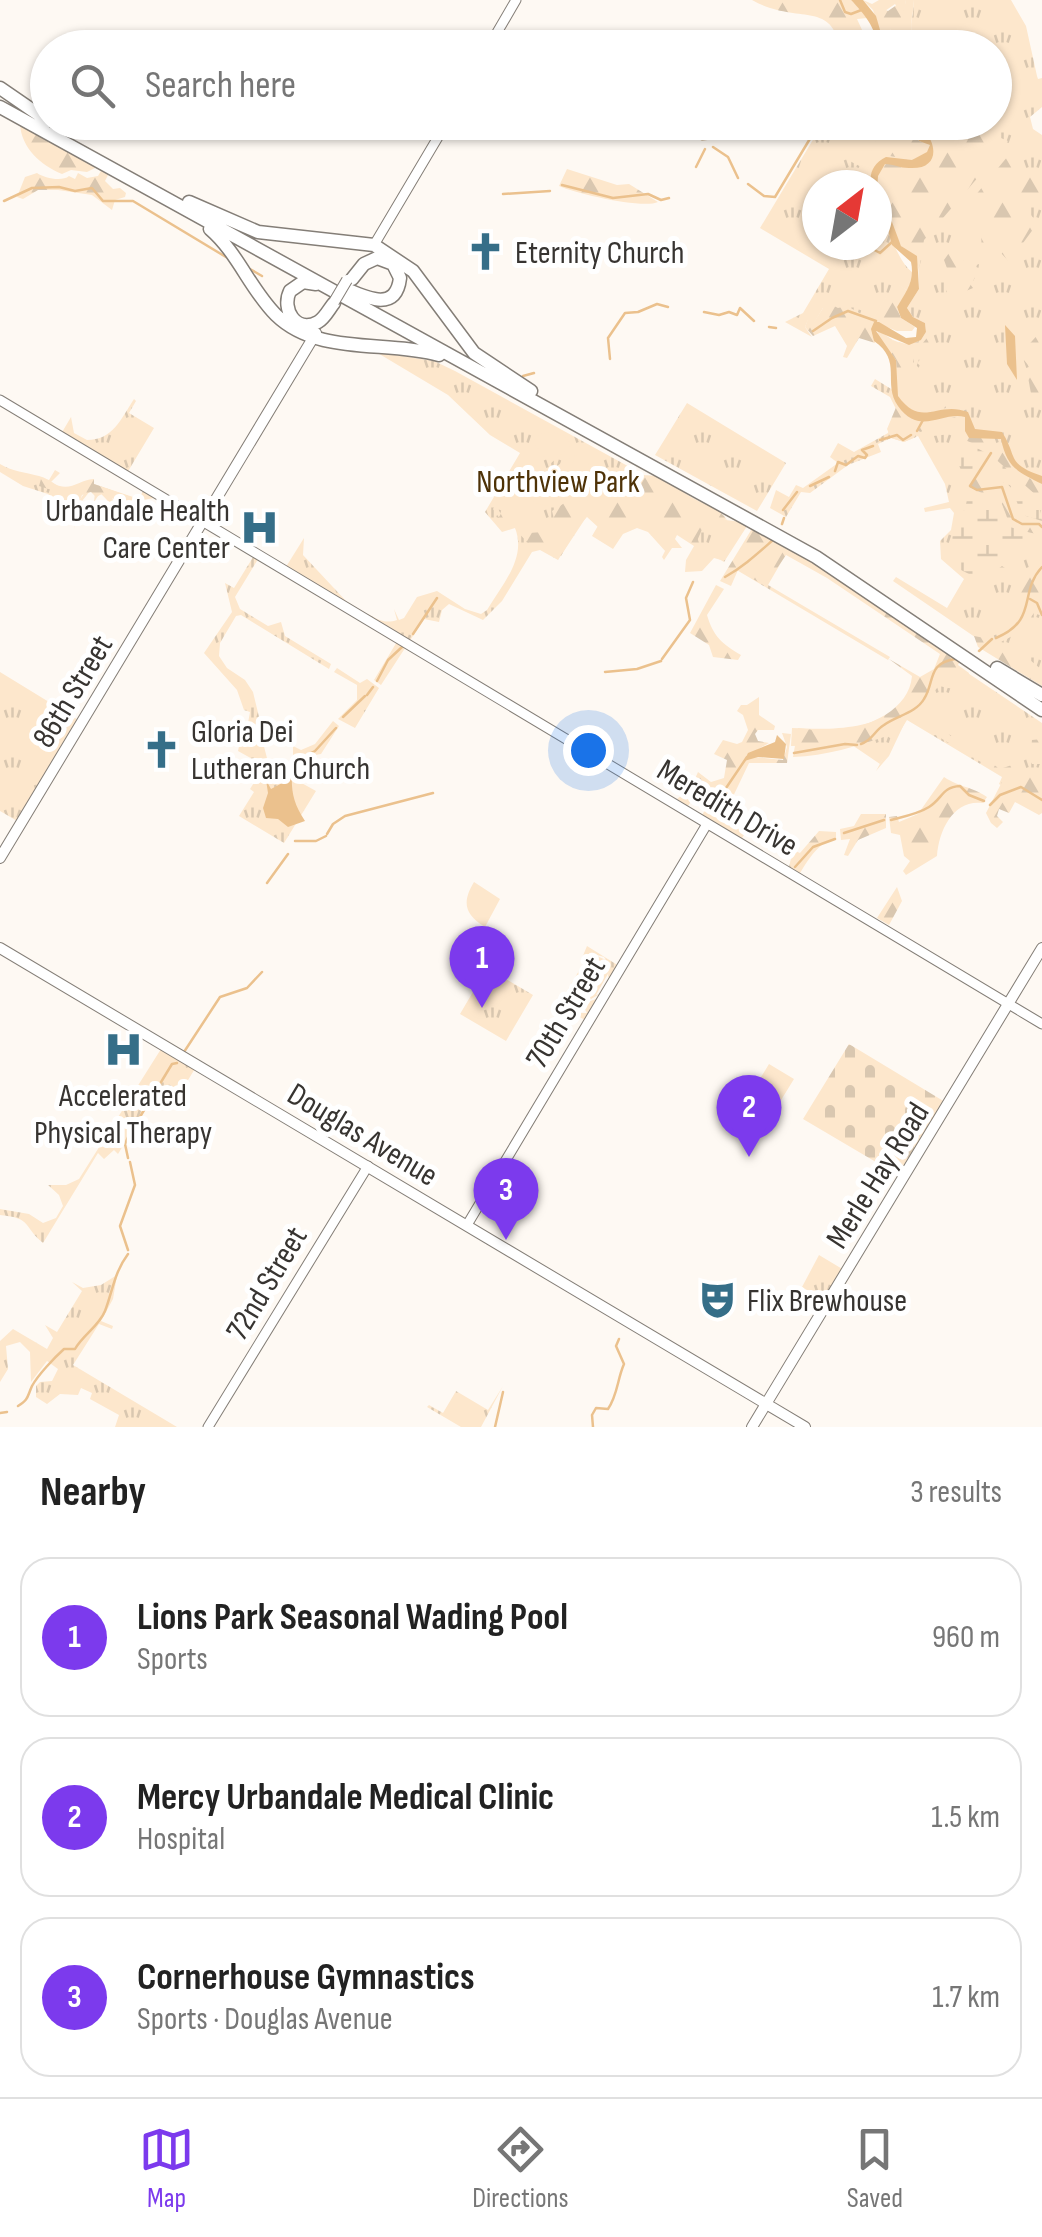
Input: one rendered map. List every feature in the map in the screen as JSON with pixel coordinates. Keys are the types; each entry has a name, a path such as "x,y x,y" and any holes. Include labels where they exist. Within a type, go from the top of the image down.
{"highway":[{"path":"0,88 30,109"},
{"path":"0,103 30,120"},
{"path":"0,116 30,128"},
{"path":"61,140 79,147"},
{"path":"66,140 476,369 830,557 1042,698"},
{"path":"70,140 79,147"},
{"path":"160,192 258,232 372,244 413,271 474,353 534,392"},
{"path":"160,192 212,231 230,250 275,314 315,339 408,348 476,369"},
{"path":"343,292 534,392 746,514"},
{"path":"761,522 993,675 1042,713"}],"main road":[{"path":"500,30 518,0"},
{"path":"372,244 434,140"},
{"name":"86th Street","path":"0,858 372,244"},
{"name":"Meredith Drive","path":"0,398 1042,1022"},
{"name":"70th Street","path":"467,1225 707,824"},
{"name":"Merle Hay Road","path":"754,1427 1042,951"},
{"name":"Douglas Avenue","path":"2,953 20,960 802,1425"},
{"name":"Douglas Avenue","path":"2,953 159,1048 236,1088"},
{"name":"72nd Street","path":"208,1427 368,1166"}],"green space":[{"path":"752,0 851,0 867,18 857,19 862,30 833,30 820,18"},
{"path":"863,0 872,4 879,0 906,0 900,23 901,13 895,4 885,11 881,3 891,30 879,30 873,10"},
{"path":"906,0 913,0 911,30 891,30 882,16 880,3 887,2 888,11 901,2 901,22"},
{"path":"913,0 1011,0 1026,26 1037,76 1042,78 1042,107 1030,117 1033,129 1042,135 1042,683 893,581 896,577 947,608 964,579 941,559 940,541 951,530 954,513 950,508 925,512 924,508 949,502 945,484 918,436 904,442 891,438 878,444 881,452 848,465 810,493 801,492 786,517 770,508 776,490 789,497 796,485 803,488 838,463 830,457 838,443 854,452 888,433 896,409 890,397 871,386 875,379 896,392 896,360 883,343 921,340 926,332 925,323 913,317 907,308 919,289 918,261 901,246 892,228 892,188 921,167 923,140 1012,140 1012,30 911,30"},
{"path":"20,125 30,130 30,140 48,140 96,166 87,172 71,170 62,174 40,161 21,133"},
{"path":"813,140 916,140 922,157 892,171 802,170 802,253 760,228"},
{"path":"850,140 868,140 872,147 867,170 842,157 841,152"},
{"path":"874,140 918,140 930,145 926,155 912,160 890,156 881,170 870,170 880,151"},
{"path":"928,140 1008,141 987,165 989,155 980,155 984,167 980,175 924,240 919,270 912,251 899,243 892,222 892,170 882,170 885,164 916,167 934,153"},
{"path":"1008,156 1033,171 1042,182 1041,191 1028,211 1034,228 1023,243 1027,249 1022,258 1026,269 1021,273 1017,257 1015,268 1001,253 982,257 981,230 974,225 969,230 955,220"},
{"path":"102,169 109,173 105,181 113,189 120,188 126,193 115,200 112,210 92,195 58,190 38,190 23,199 17,197 25,177 37,173 53,179 75,179 78,173 87,178 98,176"},
{"path":"567,169 617,185 629,184 658,202 625,202 559,186"},
{"path":"795,176 802,180 802,209 788,195"},
{"path":"892,241 913,273 908,291 895,283 872,321 842,308 823,308 814,323 808,320 805,327 812,337 785,322 803,313 829,269 814,260 892,260"},
{"path":"955,246 978,250 984,264 978,272 979,264 974,266 973,281 969,280 972,272 968,271 967,280 973,288 961,293 963,311 959,316 947,295 947,280 958,274 960,266 948,271 944,260 949,253 960,255 963,261 965,258"},
{"path":"895,282 908,291 897,307 901,318 915,327 912,331 897,331 874,322 875,343 859,338 847,358 843,357 847,346 835,326 813,336 805,327 808,319 814,322 823,308 832,305 847,306 872,320"},
{"path":"878,330 893,340 888,344 893,351 898,351 899,342 909,345 919,341 913,362 921,370 912,387 898,384 896,360 877,336"},
{"path":"1042,330 1042,408 1032,395 1028,378 1035,374 1024,360 1023,351"},
{"path":"931,333 926,355 938,362 930,380 922,376 925,370 917,363 923,356 922,344"},
{"name":"Northview Park","path":"376,352 434,361 726,520 749,523 724,562 677,534 666,552 648,532 637,528 623,534 613,549 592,536 599,524 587,516 558,560 540,550 532,552 502,601 483,620 449,604 442,610 439,622 424,619 381,685 374,680 398,640 284,570 304,538 303,555 346,601 364,612 364,617 368,614 382,621 397,620 394,609 399,620 417,597 437,591 481,614 511,571 518,550 515,528 502,532 485,512 520,453 490,435 448,395"},
{"path":"898,388 910,390 911,399 944,403 946,408 913,411 896,394"},
{"path":"134,399 129,413 154,428 127,473 61,434 71,417 74,433 87,440 103,436 115,427"},
{"path":"687,403 786,463 757,511 655,455"},
{"path":"897,405 924,419 955,417 969,438 991,438 1019,473 1042,484 1042,497 1038,497 1007,472 984,467 995,480 1012,489 1023,515 1042,521 1042,545 1037,534 1011,526 1001,502 969,487 972,443 951,434 933,436 933,429 927,426 921,432 913,429 916,437 904,442 891,438 887,429"},
{"path":"552,432 564,436 572,445 550,464 532,441"},
{"path":"964,441 986,453 973,468 969,488 1001,502 1009,526 1029,535 1010,561 999,560 981,580 957,568 948,554 967,498 953,449"},
{"path":"575,454 586,461 579,470 574,465 567,484 554,468 569,458 573,463"},
{"path":"991,455 1038,497 1042,521 1023,515 1011,486 989,480 989,471 983,464"},
{"path":"589,463 597,472 597,486 587,501 570,503 575,484 592,489 578,478"},
{"path":"0,464 44,478 79,501 91,483 143,501 138,510 133,501 112,498 118,510 100,493 94,502 95,492 90,491 79,505 74,530 76,516 48,494 23,486 0,472"},
{"path":"55,470 60,473 51,482 58,485 68,487 94,479 94,484 139,499 143,491 154,498 143,500 137,510 132,502 110,498 114,506 109,504 105,514 107,500 102,494 96,497 91,492 82,495 75,515 70,511 72,501 39,486 41,479 49,480"},
{"path":"612,473 625,481 655,476 720,512 727,520 717,517 703,527 697,541 721,560 714,558 702,571 685,572 694,546 677,535 675,539 682,548 672,548 664,560 673,535 637,510 613,534 587,517 578,526 564,518 554,519 552,511 566,502 591,505 599,487"},
{"path":"548,474 565,498 548,506 535,503 526,493"},
{"path":"496,505 503,518 522,524 529,533 543,532 551,521 577,528 561,556 555,555 528,542 515,527 507,529 493,509"},
{"path":"753,527 815,561 960,661 958,665 969,673 966,686 939,686 931,698 931,710 948,733 997,767 1001,774 907,718 889,756 876,771 893,740 887,736 829,753 793,757 798,728 829,732 851,729 896,707 912,676 889,659 920,677 934,669 940,654 786,555 765,586 738,570 731,586 720,581"},
{"path":"1037,552 1042,557 1042,616 1034,613 1020,632 1001,642 1042,670 1042,686 978,647 974,636 995,640 999,632 1017,625 1022,611 1011,581 1001,573 995,576 994,572 1002,566 1015,575 1026,571 1031,565 1029,555"},
{"path":"255,554 260,556 235,597 240,609 268,626 281,622 285,636 331,664 329,669 241,615 236,616 220,643 219,656 253,692 261,725 248,723 250,712 244,710 237,690 204,653 232,612 225,583 234,588"},
{"path":"786,554 768,585 890,657 888,660 735,569"},
{"path":"716,585 724,589 707,615 719,639 741,655 738,660 713,657 709,645 690,633"},
{"path":"944,657 1042,723 1042,810 999,784 1002,777 907,720 880,764 852,745 791,746 792,728 862,725 898,710 929,679"},
{"path":"337,668 360,683 367,679 379,688 355,728 338,719 357,700 357,685 334,672"},
{"path":"0,672 80,721 19,822 0,811"},
{"path":"759,697 759,715 775,726 774,730 758,730 758,741 769,743 746,756 783,760 787,747 782,733 791,734 787,763 749,763 728,807 697,800 688,806 677,799 691,788 698,772 711,782 724,778 727,760 714,754 723,740 742,742 748,730 743,715 737,711"},
{"path":"333,721 339,726 321,754 303,757 297,765 298,781 316,791 284,843 239,816 260,773 258,762 238,751 243,728 260,731 268,762 280,767 293,761 293,746 301,750 315,744"},
{"path":"1042,739 1042,813 1015,802 1009,813 999,809 997,816 1003,822 997,828 986,813 1005,776 1003,768 1015,764 1019,770 1038,769 1040,764 1032,764 1026,754 1032,740"},
{"path":"944,777 987,797 983,803 956,811 945,826 937,856 906,875 903,871 910,861 904,856 900,835 891,833 889,817 897,816 899,822 918,814"},
{"path":"726,801 754,818 741,840 701,817 709,803 720,810"},
{"path":"861,814 886,814 886,828 858,840 848,856 844,855 850,839 841,840 840,829 854,826"},
{"path":"819,831 836,832 836,839 820,847 800,873 789,867 793,850 800,853"},
{"path":"474,882 500,899 485,927 467,907"},
{"path":"897,887 902,901 889,925 877,918"},
{"path":"587,946 619,966 601,995 610,979 609,965 604,957 590,953 585,960 582,958"},
{"path":"590,953 606,960 609,972 596,995 600,994 582,1004 566,992"},
{"path":"487,968 533,995 506,1041 460,1014"},
{"path":"599,998 585,1020 560,1006 562,1002 579,1013 587,1013 582,1004"},
{"path":"849,1044 950,1105 903,1178 803,1119"},
{"path":"161,1049 196,1067 174,1103 155,1093 118,1154 114,1150 104,1159 98,1153 43,1243 23,1221 0,1215 0,1209 29,1214 43,1223 56,1218 63,1206 59,1195 48,1185 66,1185 79,1179"},
{"path":"769,1064 794,1079 778,1105 753,1090"},
{"path":"819,1255 844,1270 822,1299 802,1287"},
{"path":"117,1275 113,1299 101,1321 113,1326 112,1329 99,1324 73,1365 177,1427 115,1427 119,1415 90,1399 92,1393 81,1388 78,1395 60,1394 47,1404 36,1397 36,1386 52,1381 58,1369 47,1361 31,1382 30,1352 20,1342 6,1346 8,1369 0,1382 0,1341 13,1329 47,1349 53,1338 45,1325 57,1332 82,1291 72,1282 83,1288 101,1285"},
{"path":"503,1386 481,1427 461,1427 427,1407 443,1413 456,1391 488,1410"}],"shaded area":[{"path":"851,0 863,0 876,16 880,30 873,30"},
{"path":"918,140 932,143 933,156 926,165 905,168 885,164 882,170 873,170 886,157 912,160 927,152 930,145"},
{"path":"892,222 901,246 917,256 919,289 907,308 913,317 925,323 926,332 921,340 909,345 876,331 896,360 898,396 915,411 957,409 968,412 975,429 1002,432 1014,459 1023,468 1042,476 1042,484 1014,467 1001,439 969,438 965,417 923,422 906,415 898,406 888,356 874,341 871,329 874,322 879,322 906,338 916,337 917,328 901,318 897,307 909,286 911,262 892,245"},
{"path":"1005,325 1015,336 1017,380 1007,364"},
{"path":"777,735 786,744 784,759 758,757 744,761 748,753 775,742"},
{"path":"292,771 294,797 305,821 288,827 278,819 266,818 263,808 268,793 266,780 271,789 284,782"}],"waterway":[{"path":"840,0 845,12 864,9"},
{"path":"748,184 764,196 775,197 809,140"},
{"path":"713,147 728,157 738,178"},
{"path":"696,167 705,149"},
{"path":"562,185 613,198 648,194 661,200 669,198"},
{"path":"4,201 32,188 92,188 103,201 133,201 226,257"},
{"path":"503,194 550,191"},
{"path":"250,269 262,276"},
{"path":"610,359 608,338 625,313 657,304 668,307"},
{"path":"704,312 737,315 740,308 754,321"},
{"path":"813,331 848,311 876,321"},
{"path":"769,327 776,328"},
{"path":"523,376 534,373"},
{"path":"917,431 923,420"},
{"path":"880,440 897,435 903,440 911,435"},
{"path":"835,471 838,462 846,465 858,456 865,458 862,450 873,446"},
{"path":"991,453 970,486 977,490 1002,487 1013,519 1042,527"},
{"path":"810,486 829,477"},
{"path":"783,510 797,492"},
{"path":"782,524 784,518"},
{"path":"725,577 773,540"},
{"path":"996,638 1018,623 1042,567"},
{"path":"662,659 690,620 686,598 693,582"},
{"path":"413,634 437,598"},
{"path":"1030,599 1037,603 1042,615"},
{"path":"979,651 992,639"},
{"path":"377,681 388,660 402,647"},
{"path":"861,744 920,704 936,669 955,659"},
{"path":"605,672 637,669 661,661"},
{"path":"367,695 373,687"},
{"path":"343,717 365,696"},
{"path":"292,769 297,760 315,751 336,728"},
{"path":"794,753 857,745"},
{"path":"687,796 698,792 722,794 747,757"},
{"path":"891,820 925,809 954,787 960,786 984,801"},
{"path":"990,805 1000,795 1021,787 1042,800"},
{"path":"327,834 345,816 433,793"},
{"path":"844,833 884,820"},
{"path":"295,841 316,841 326,836"},
{"path":"795,867 813,847 835,839"},
{"path":"267,883 288,854"},
{"path":"184,1052 220,997 247,988 262,972"},
{"path":"128,1158 125,1144 129,1135 172,1064 177,1063"},
{"path":"128,1250 120,1226 135,1185 130,1162"},
{"path":"18,1406 51,1362 64,1349 75,1349 99,1321 128,1254"},
{"path":"593,1427 596,1408 608,1409 614,1398 624,1364 616,1346 619,1339"},
{"path":"495,1427 503,1392"},
{"path":"0,1413 7,1412"}],"place":[{"name":"Eternity Church","path":"485,252"},
{"name":"Urbandale Health Care Center","path":"260,528"},
{"name":"Gloria Dei Lutheran Church","path":"161,749"},
{"name":"Lions Park Seasonal Wading Pool","path":"482,1008"},
{"name":"Accelerated Physical Therapy","path":"123,1050"},
{"name":"Mercy Urbandale Medical Clinic","path":"749,1157"},
{"name":"Cornerhouse Gymnastics","path":"506,1240"},
{"name":"Flix Brewhouse","path":"717,1300"}]}
